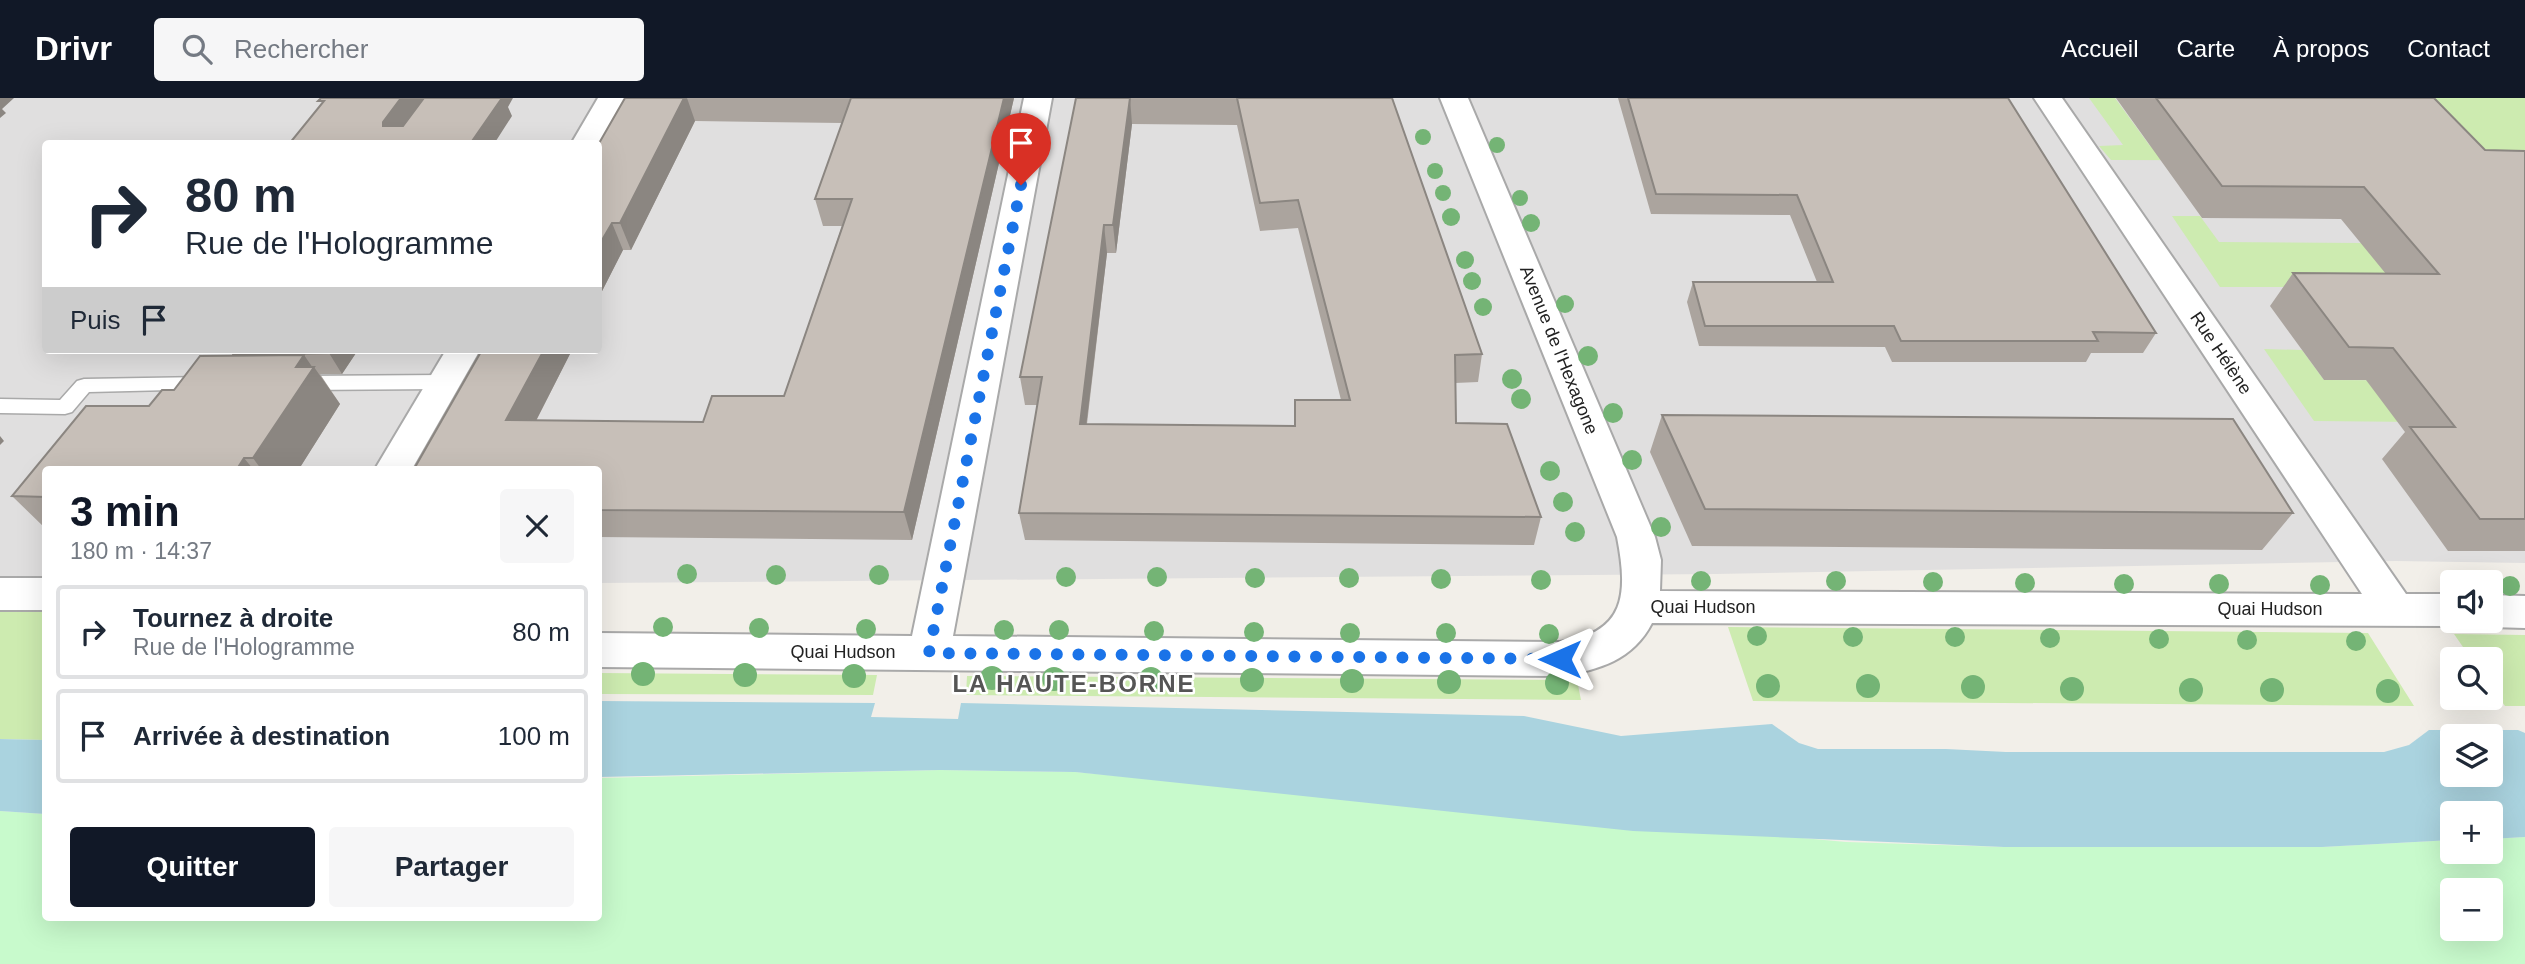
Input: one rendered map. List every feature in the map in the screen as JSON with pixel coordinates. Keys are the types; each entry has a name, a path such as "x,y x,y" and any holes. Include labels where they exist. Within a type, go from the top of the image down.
{"street":[{"path":"587,140 612,98"},
{"path":"929,653 1038,98"},
{"name":"Avenue de l'Hexagone","path":"1454,98 1636,537 1641,560 1640,607"},
{"name":"Rue Hélène","path":"2048,98 2394,609"},
{"path":"395,466 461,354"},
{"path":"0,594 42,594"},
{"name":"Quai Hudson","path":"602,650 1560,659 1592,655 1613,644 1631,627 1640,607 2440,610"},
{"path":"2503,611 2525,612"}],"lane":[{"path":"283,383 444,382"},
{"path":"0,406 65,407 84,386 229,384"}],"shaded area":[{"path":"0,98 2503,98 2525,104 2525,563 2396,561 1716,574 602,583 602,466 42,466 42,587 0,587"}],"green space":[{"path":"2089,98 2115,98 2150,146 2427,148 2381,98 2525,98 2525,161 2111,160 2099,146 2123,145"},
{"path":"2172,216 2200,216 2219,242 2361,243 2525,287 2220,287"},
{"path":"2264,349 2302,350 2324,380 2525,381 2525,423 2314,421"},
{"path":"0,594 42,594 42,740 0,739"},
{"path":"1728,627 2368,633 2414,706 1753,701"},
{"path":"2454,634 2525,635 2525,706 2505,706 2503,703 2503,647 2463,647"},
{"path":"602,673 877,675 873,695 602,694"},
{"path":"967,676 1577,680 1581,700 966,695"},
{"path":"940,770 1075,772 1846,842 2004,847 2322,847 2440,841 2440,864 2503,864 2503,838 2525,837 2525,964 0,964 0,811 42,814 42,921 602,921 602,778"}],"water":[{"path":"602,701 875,703 871,717 958,719 961,703 1524,716 1621,736 1772,724 1799,743 1818,749 2006,752 2384,752 2409,745 2429,730 2440,730 2440,787 2503,787 2503,730 2518,730 2525,733 2525,837 2503,838 2503,801 2440,801 2440,841 2322,847 2004,847 1633,831 1075,772 940,770 602,777"},
{"path":"0,739 42,740 42,814 0,811"}],"building":[{"path":"321,98 401,98 383,122 383,126 403,126 424,98 502,98 473,140 292,140 324,101 318,101"},
{"path":"625,98 684,98 620,223 612,223 602,240 602,140"},
{"path":"851,98 1004,98 904,512 602,510 602,466 416,466 480,354 542,354 506,420 703,422 712,396 784,396 852,199 815,199"},
{"path":"1076,98 1130,98 1113,225 1104,225 1080,424 1295,426 1295,400 1350,400 1298,200 1260,203 1237,98 1392,98 1482,354 1455,355 1456,423 1507,424 1541,517 1019,513 1042,377 1020,377"},
{"path":"1628,98 2008,98 2156,333 2093,332 2098,341 1901,341 1894,326 1705,326 1693,282 1833,282 1797,195 1656,194"},
{"path":"2156,98 2434,98 2485,150 2525,151 2525,519 2480,519 2410,427 2455,427 2393,348 2349,347 2293,273 2439,274 2364,187 2222,186"},
{"path":"304,355 296,367 314,367 253,458 244,458 239,466 42,466 42,497 12,496 86,406 149,406 162,390 174,390 200,356"},
{"path":"1662,415 2233,419 2293,513 1705,509"}],"district":[{"name":"LA HAUTE-BORNE","path":"1074,684"}],"route":[{"path":"1021,185 929,653 1560,659"}]}
